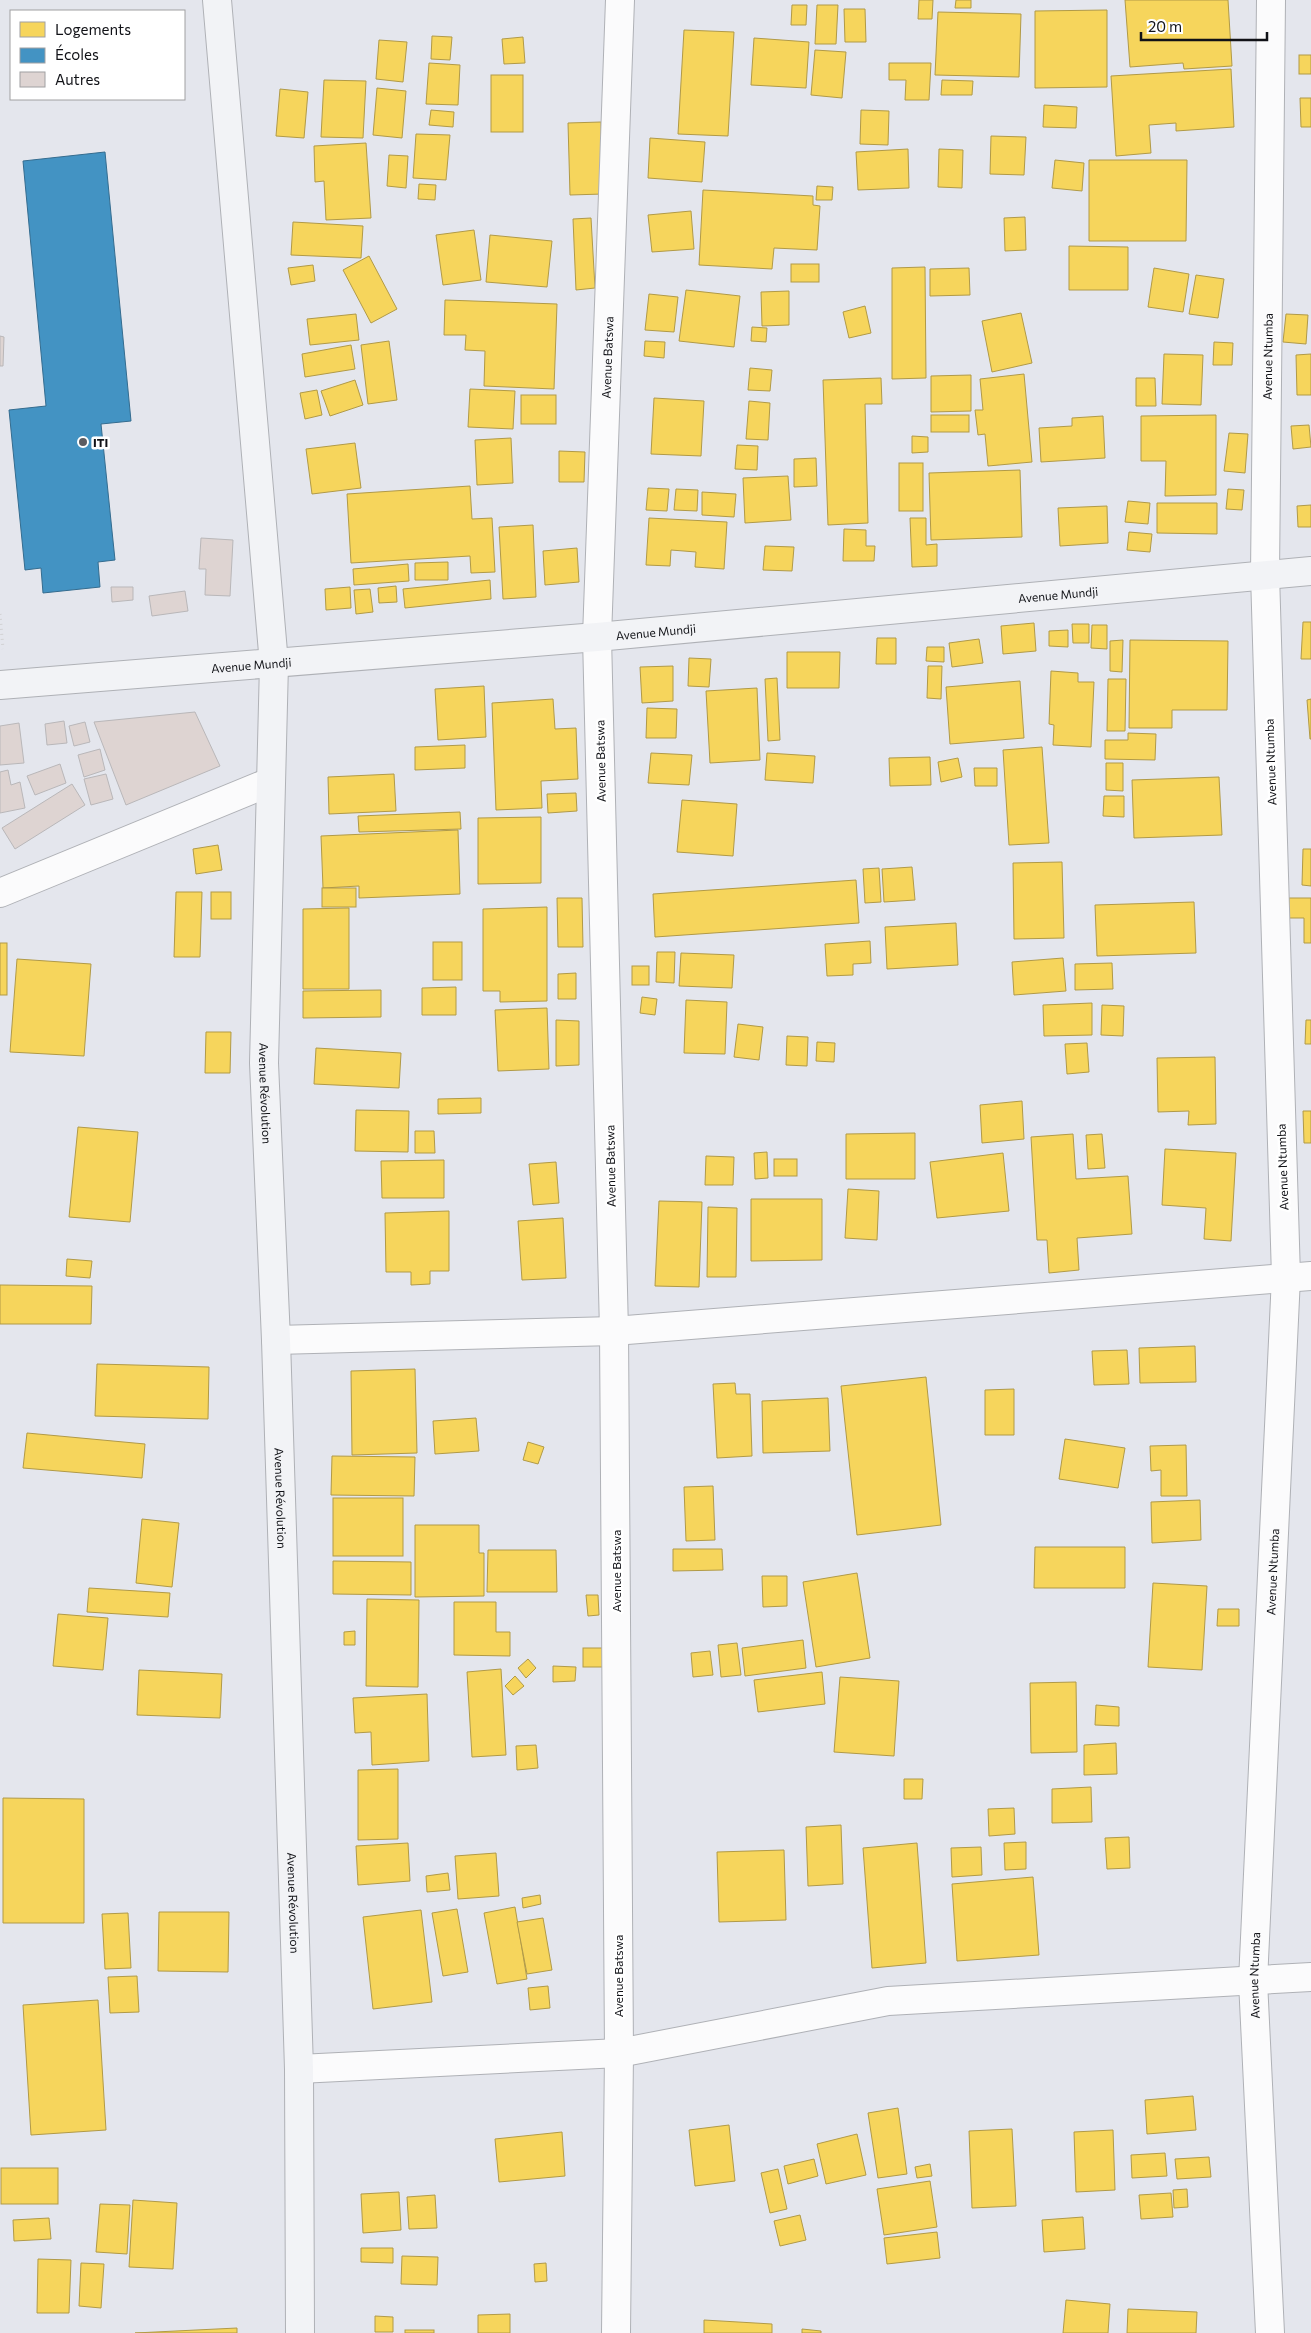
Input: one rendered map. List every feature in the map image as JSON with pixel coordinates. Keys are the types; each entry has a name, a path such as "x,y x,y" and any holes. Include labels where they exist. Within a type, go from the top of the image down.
{"street":[{"name":"Avenue Révolution","path":"217,0 274,664 264,1063 276,1340 299,2069 300,2333"},
{"name":"Avenue Batswa","path":"616,2333 619,2053 614,1331 597,637 620,0"},
{"name":"Avenue Ntumba","path":"1270,2333 1253,1980 1298,1277 1265,574 1271,0"},
{"name":"Avenue Mundji","path":"0,685 597,637 1311,571"},
{"path":"0,893 270,782"},
{"path":"276,1340 614,1331 1298,1277"},
{"path":"299,2069 619,2053 888,2001 1311,1978"}],"building: Logements":[{"path":"919,0 933,0 932,19 918,19"},
{"path":"956,0 971,0 971,8 955,8"},
{"path":"1125,0 1228,0 1232,66 1184,69 1183,63 1130,67"},
{"path":"792,5 807,5 806,25 791,25"},
{"path":"817,5 838,5 836,44 815,44"},
{"path":"844,9 865,9 866,42 845,42"},
{"path":"1107,10 1107,87 1035,88 1035,11"},
{"path":"938,12 1021,14 1019,77 935,75"},
{"path":"684,30 734,32 728,136 678,134"},
{"path":"432,36 452,37 450,60 431,59"},
{"path":"523,37 525,63 504,64 502,39"},
{"path":"754,38 809,42 806,88 751,85"},
{"path":"379,40 407,42 403,82 376,79"},
{"path":"815,50 846,52 842,98 811,95"},
{"path":"1299,55 1311,55 1311,74 1299,74"},
{"path":"429,63 460,65 458,105 426,104"},
{"path":"889,63 931,63 929,100 905,100 906,80 889,80"},
{"path":"1231,69 1234,127 1176,131 1176,123 1149,125 1151,153 1116,156 1111,76"},
{"path":"491,75 523,75 523,132 491,132"},
{"path":"324,80 366,81 363,138 321,137"},
{"path":"942,80 973,81 972,95 941,95"},
{"path":"377,88 406,91 402,138 373,135"},
{"path":"280,89 308,92 304,138 276,136"},
{"path":"1300,98 1311,98 1311,127 1301,127"},
{"path":"1044,105 1077,107 1076,128 1043,127"},
{"path":"431,110 454,112 453,127 429,125"},
{"path":"861,110 889,111 888,145 860,144"},
{"path":"601,122 603,194 570,195 568,123"},
{"path":"416,134 450,135 446,180 413,178"},
{"path":"991,136 1026,137 1024,175 990,174"},
{"path":"650,138 705,142 702,182 648,178"},
{"path":"366,143 371,218 326,220 324,181 315,182 314,146"},
{"path":"908,149 909,188 858,190 856,152"},
{"path":"939,149 963,150 962,188 938,187"},
{"path":"389,155 408,156 406,188 387,186"},
{"path":"1055,160 1084,163 1082,191 1052,188"},
{"path":"1089,160 1187,160 1186,241 1089,241"},
{"path":"419,184 436,185 435,200 418,199"},
{"path":"817,186 833,187 832,200 816,200"},
{"path":"703,190 813,196 813,205 820,206 817,250 774,248 772,269 699,265"},
{"path":"691,211 694,249 652,252 648,215"},
{"path":"1025,217 1026,250 1005,251 1004,218"},
{"path":"591,218 595,288 576,290 573,219"},
{"path":"293,222 363,226 361,258 291,255"},
{"path":"474,230 481,280 443,285 436,235"},
{"path":"490,235 552,241 547,287 486,282"},
{"path":"1069,246 1128,247 1128,290 1069,290"},
{"path":"369,256 397,309 371,323 343,270"},
{"path":"791,264 819,264 819,282 791,282"},
{"path":"313,265 315,281 291,285 288,268"},
{"path":"925,267 926,378 892,379 892,268"},
{"path":"969,268 970,295 930,296 930,269"},
{"path":"1154,268 1189,274 1183,312 1148,307"},
{"path":"1196,275 1224,279 1218,318 1189,314"},
{"path":"686,290 740,296 734,347 679,341"},
{"path":"789,291 789,325 762,326 761,292"},
{"path":"649,294 678,297 674,332 645,330"},
{"path":"445,300 557,304 554,389 484,386 485,351 465,350 466,335 444,335"},
{"path":"865,306 871,333 849,338 843,312"},
{"path":"1021,313 1032,363 992,372 982,321"},
{"path":"356,314 359,340 310,345 307,319"},
{"path":"1286,314 1308,315 1306,344 1283,342"},
{"path":"752,327 767,328 766,342 751,341"},
{"path":"389,341 397,400 368,404 361,345"},
{"path":"645,341 665,342 664,358 644,356"},
{"path":"1214,342 1233,343 1232,365 1213,365"},
{"path":"351,345 355,369 305,377 302,354"},
{"path":"1164,354 1203,355 1201,405 1162,404"},
{"path":"1311,354 1311,395 1297,395 1296,355"},
{"path":"750,368 772,370 770,391 748,390"},
{"path":"1024,374 1032,462 988,466 985,434 978,435 975,410 983,410 980,379"},
{"path":"971,375 971,411 931,412 931,376"},
{"path":"881,378 882,404 865,404 868,523 828,525 823,380"},
{"path":"1136,378 1155,378 1156,406 1136,406"},
{"path":"355,380 363,405 330,416 321,391"},
{"path":"470,389 515,391 513,429 468,427"},
{"path":"317,390 322,415 305,419 300,393"},
{"path":"521,395 556,395 556,424 521,424"},
{"path":"654,398 704,401 701,456 651,454"},
{"path":"749,401 770,403 768,440 746,439"},
{"path":"931,415 969,415 969,432 931,432"},
{"path":"1216,415 1216,495 1165,496 1166,461 1141,461 1141,416"},
{"path":"1103,416 1105,458 1041,462 1039,428 1072,426 1072,418"},
{"path":"1309,425 1311,447 1293,449 1291,426"},
{"path":"1229,433 1248,434 1245,473 1224,471"},
{"path":"912,436 928,437 928,452 912,453"},
{"path":"511,438 513,483 477,485 475,440"},
{"path":"355,443 361,488 312,494 306,449"},
{"path":"737,445 758,446 757,470 735,469"},
{"path":"559,451 585,452 584,482 559,482"},
{"path":"816,458 817,486 794,487 794,459"},
{"path":"899,463 923,463 923,511 899,511"},
{"path":"1020,470 1022,537 931,540 929,473"},
{"path":"788,476 791,520 745,523 743,478"},
{"path":"470,486 472,519 492,518 495,572 471,573 470,556 351,563 347,494"},
{"path":"648,488 669,489 667,511 646,510"},
{"path":"676,489 698,490 697,511 674,510"},
{"path":"1228,489 1244,490 1242,510 1226,509"},
{"path":"702,492 736,494 734,517 702,515"},
{"path":"1128,501 1150,503 1148,524 1125,522"},
{"path":"1157,503 1217,503 1217,534 1157,533"},
{"path":"1311,505 1311,527 1298,527 1297,506"},
{"path":"1107,506 1108,543 1060,546 1058,508"},
{"path":"649,518 727,522 724,569 695,567 696,552 671,550 670,566 646,565"},
{"path":"910,518 926,518 926,545 937,544 937,566 912,567"},
{"path":"533,525 536,597 503,599 499,527"},
{"path":"844,529 866,530 866,546 875,546 874,561 843,561"},
{"path":"1129,532 1152,534 1150,552 1127,550"},
{"path":"765,546 794,547 792,571 763,570"},
{"path":"577,548 579,582 545,585 543,551"},
{"path":"448,562 448,580 415,580 415,563"},
{"path":"408,564 409,581 354,585 353,569"},
{"path":"490,580 491,599 405,608 403,589"},
{"path":"396,586 397,602 379,603 378,588"},
{"path":"350,587 351,608 326,610 325,589"},
{"path":"370,589 373,612 356,614 354,590"},
{"path":"1303,622 1311,622 1311,659 1301,659"},
{"path":"1034,623 1036,651 1003,654 1001,626"},
{"path":"1072,624 1089,624 1089,643 1073,643"},
{"path":"1092,625 1107,625 1107,649 1091,648"},
{"path":"1068,630 1068,647 1049,646 1049,631"},
{"path":"877,638 896,638 896,664 876,664"},
{"path":"979,639 983,663 952,667 949,643"},
{"path":"1123,640 1122,672 1110,671 1110,641"},
{"path":"1130,640 1228,641 1227,710 1172,710 1172,728 1129,728"},
{"path":"927,647 944,647 944,662 926,661"},
{"path":"787,652 840,652 839,688 787,688"},
{"path":"689,658 711,659 709,687 688,686"},
{"path":"673,666 673,701 642,703 640,667"},
{"path":"928,666 942,666 941,699 927,698"},
{"path":"1051,671 1078,673 1078,682 1094,682 1091,747 1053,745 1054,725 1049,724"},
{"path":"777,678 780,740 768,741 765,679"},
{"path":"1108,679 1126,679 1125,731 1107,731"},
{"path":"1020,681 1024,738 950,744 946,687"},
{"path":"484,686 486,737 438,740 435,689"},
{"path":"757,688 760,760 710,763 706,691"},
{"path":"553,699 555,729 576,728 578,779 541,781 542,808 496,810 492,703"},
{"path":"1311,699 1311,739 1310,739 1307,700"},
{"path":"647,708 677,709 676,738 646,738"},
{"path":"1128,733 1156,734 1155,760 1105,759 1105,740 1128,740"},
{"path":"465,745 465,768 415,770 415,747"},
{"path":"1042,747 1049,843 1009,845 1003,750"},
{"path":"651,753 692,755 689,785 648,783"},
{"path":"767,753 815,756 813,783 765,780"},
{"path":"930,757 931,785 890,786 889,758"},
{"path":"958,758 962,777 941,782 938,762"},
{"path":"1106,763 1123,763 1123,791 1106,790"},
{"path":"974,768 997,768 997,786 975,786"},
{"path":"394,774 396,811 329,814 328,777"},
{"path":"1219,777 1222,835 1134,838 1132,780"},
{"path":"576,793 577,811 548,813 547,794"},
{"path":"1104,796 1124,796 1124,817 1103,816"},
{"path":"682,800 737,804 733,856 677,852"},
{"path":"460,812 461,829 359,832 358,816"},
{"path":"541,817 541,883 478,884 478,818"},
{"path":"458,830 460,894 359,898 359,886 323,888 321,836"},
{"path":"218,845 222,870 196,874 193,849"},
{"path":"1303,849 1311,849 1311,886 1302,885"},
{"path":"1062,862 1064,938 1014,939 1013,863"},
{"path":"912,867 915,900 884,902 882,869"},
{"path":"879,868 881,902 865,903 863,869"},
{"path":"856,880 859,923 655,937 653,894"},
{"path":"322,888 356,888 356,907 322,907"},
{"path":"176,892 202,892 200,957 174,957"},
{"path":"211,892 231,892 231,919 211,919"},
{"path":"557,898 582,898 583,947 558,947"},
{"path":"1289,898 1311,898 1311,943 1304,943 1304,918 1288,918"},
{"path":"1194,902 1196,953 1097,956 1095,905"},
{"path":"547,907 547,1001 500,1002 500,991 483,991 483,909"},
{"path":"349,908 349,989 303,989 303,909"},
{"path":"956,923 958,965 887,969 885,927"},
{"path":"870,941 871,963 853,964 853,975 827,976 825,944"},
{"path":"433,942 462,942 462,980 433,980"},
{"path":"0,943 7,943 7,995 0,995"},
{"path":"657,952 675,952 674,983 656,982"},
{"path":"681,953 734,955 732,988 679,986"},
{"path":"1063,958 1066,991 1014,995 1012,962"},
{"path":"17,959 91,964 84,1056 10,1052"},
{"path":"1112,963 1113,989 1075,990 1075,964"},
{"path":"632,966 649,966 649,985 632,985"},
{"path":"576,973 576,999 558,999 558,974"},
{"path":"456,987 456,1015 422,1015 422,988"},
{"path":"381,990 381,1017 303,1018 303,991"},
{"path":"642,997 657,999 655,1015 640,1013"},
{"path":"686,1000 727,1002 725,1054 684,1053"},
{"path":"1092,1003 1092,1035 1044,1036 1043,1005"},
{"path":"1102,1005 1124,1006 1123,1036 1101,1035"},
{"path":"547,1008 549,1069 498,1071 495,1010"},
{"path":"556,1020 579,1021 579,1065 556,1066"},
{"path":"1306,1020 1311,1020 1311,1044 1305,1044"},
{"path":"738,1024 763,1027 759,1060 734,1057"},
{"path":"206,1032 231,1032 230,1073 205,1073"},
{"path":"787,1036 808,1037 807,1066 786,1065"},
{"path":"817,1042 835,1043 834,1062 816,1061"},
{"path":"1087,1043 1089,1072 1067,1074 1065,1044"},
{"path":"316,1048 401,1053 399,1088 314,1084"},
{"path":"1215,1057 1216,1124 1188,1125 1189,1111 1158,1112 1157,1058"},
{"path":"481,1098 481,1113 438,1114 438,1099"},
{"path":"1022,1101 1024,1139 982,1143 980,1105"},
{"path":"356,1110 409,1111 408,1152 355,1151"},
{"path":"1303,1111 1311,1111 1311,1143 1304,1143"},
{"path":"78,1127 138,1132 130,1222 69,1217"},
{"path":"415,1131 434,1131 435,1153 415,1153"},
{"path":"915,1133 915,1179 846,1179 846,1134"},
{"path":"1073,1134 1076,1179 1128,1176 1132,1234 1077,1238 1079,1270 1049,1273 1047,1240 1037,1240 1031,1137"},
{"path":"1102,1134 1105,1168 1088,1169 1086,1135"},
{"path":"1165,1149 1236,1153 1231,1241 1204,1239 1206,1208 1162,1205"},
{"path":"767,1152 768,1178 755,1179 754,1153"},
{"path":"1003,1153 1009,1211 937,1218 930,1162"},
{"path":"706,1156 734,1157 733,1185 705,1185"},
{"path":"774,1159 797,1159 797,1176 774,1176"},
{"path":"444,1160 444,1198 382,1198 381,1161"},
{"path":"556,1162 559,1203 533,1205 529,1164"},
{"path":"848,1189 879,1191 877,1240 845,1238"},
{"path":"751,1199 822,1199 822,1260 751,1261"},
{"path":"659,1201 702,1202 699,1287 655,1286"},
{"path":"708,1207 737,1208 736,1277 707,1277"},
{"path":"449,1211 449,1271 430,1271 430,1284 411,1285 411,1272 386,1272 385,1213"},
{"path":"563,1218 566,1278 522,1280 518,1221"},
{"path":"67,1259 92,1261 90,1278 66,1276"},
{"path":"0,1285 92,1286 91,1324 0,1324"},
{"path":"1195,1346 1196,1382 1140,1383 1139,1348"},
{"path":"1127,1350 1129,1384 1094,1385 1092,1351"},
{"path":"97,1364 209,1367 208,1419 95,1416"},
{"path":"415,1369 417,1453 352,1455 351,1371"},
{"path":"926,1377 941,1525 857,1535 841,1386"},
{"path":"735,1383 736,1394 750,1394 752,1456 717,1458 713,1384"},
{"path":"1014,1389 1014,1435 985,1435 985,1390"},
{"path":"828,1398 830,1451 763,1453 762,1401"},
{"path":"476,1418 479,1451 435,1454 433,1421"},
{"path":"27,1433 145,1444 142,1478 23,1468"},
{"path":"1065,1439 1125,1448 1118,1488 1059,1479"},
{"path":"528,1442 544,1447 538,1464 523,1460"},
{"path":"1186,1445 1187,1496 1161,1496 1161,1470 1151,1471 1150,1446"},
{"path":"332,1456 415,1457 414,1496 331,1495"},
{"path":"713,1486 715,1540 686,1541 684,1487"},
{"path":"333,1498 403,1498 403,1556 333,1556"},
{"path":"1200,1500 1201,1540 1152,1543 1151,1502"},
{"path":"142,1519 179,1523 172,1587 136,1583"},
{"path":"415,1525 479,1525 479,1553 484,1553 484,1596 415,1597"},
{"path":"1035,1547 1125,1547 1125,1588 1034,1588"},
{"path":"673,1549 722,1549 723,1570 673,1571"},
{"path":"488,1550 556,1550 557,1592 487,1592"},
{"path":"333,1561 411,1562 411,1595 333,1594"},
{"path":"857,1573 870,1658 816,1667 803,1582"},
{"path":"762,1576 787,1576 787,1606 763,1607"},
{"path":"1153,1583 1207,1586 1202,1670 1148,1667"},
{"path":"89,1588 170,1593 168,1617 87,1612"},
{"path":"586,1595 598,1595 599,1615 588,1616"},
{"path":"367,1599 419,1600 418,1687 366,1686"},
{"path":"454,1602 496,1602 496,1632 510,1632 510,1656 454,1655"},
{"path":"1218,1609 1239,1609 1239,1626 1217,1626"},
{"path":"58,1614 108,1618 103,1670 53,1666"},
{"path":"355,1631 355,1645 344,1645 344,1632"},
{"path":"803,1640 806,1668 745,1676 742,1648"},
{"path":"737,1643 741,1675 721,1677 718,1645"},
{"path":"583,1648 604,1648 604,1667 583,1667"},
{"path":"710,1651 713,1675 693,1677 691,1653"},
{"path":"528,1659 536,1668 526,1678 518,1668"},
{"path":"553,1666 576,1667 575,1681 553,1682"},
{"path":"501,1669 506,1755 472,1757 467,1672"},
{"path":"139,1670 222,1674 220,1718 137,1715"},
{"path":"822,1672 825,1704 758,1712 754,1680"},
{"path":"515,1676 524,1686 513,1695 505,1686"},
{"path":"840,1677 899,1681 894,1756 834,1752"},
{"path":"1076,1682 1077,1752 1031,1753 1030,1683"},
{"path":"427,1694 429,1761 372,1765 371,1732 355,1733 353,1698"},
{"path":"1096,1705 1119,1707 1119,1726 1095,1725"},
{"path":"1116,1743 1117,1774 1084,1775 1084,1745"},
{"path":"536,1745 538,1768 517,1770 516,1746"},
{"path":"398,1769 398,1839 358,1840 358,1770"},
{"path":"904,1779 923,1779 922,1799 904,1799"},
{"path":"1091,1787 1092,1822 1052,1823 1052,1789"},
{"path":"3,1798 84,1799 84,1923 3,1923"},
{"path":"1014,1808 1015,1834 989,1836 988,1809"},
{"path":"841,1825 843,1884 808,1886 806,1827"},
{"path":"1129,1837 1130,1868 1107,1869 1105,1838"},
{"path":"1026,1842 1026,1869 1005,1870 1004,1843"},
{"path":"408,1843 410,1881 358,1885 356,1846"},
{"path":"917,1843 926,1963 872,1968 863,1848"},
{"path":"981,1847 982,1875 952,1877 951,1848"},
{"path":"784,1850 786,1920 719,1922 717,1852"},
{"path":"496,1853 499,1896 458,1899 455,1856"},
{"path":"448,1873 450,1890 427,1892 426,1876"},
{"path":"1033,1877 1039,1955 957,1961 952,1884"},
{"path":"540,1895 541,1904 523,1908 522,1898"},
{"path":"515,1907 527,1979 497,1984 484,1913"},
{"path":"457,1909 468,1972 443,1976 432,1913"},
{"path":"421,1910 432,2002 373,2009 363,1917"},
{"path":"159,1912 229,1912 228,1972 158,1971"},
{"path":"128,1913 131,1968 105,1969 102,1914"},
{"path":"543,1918 552,1970 527,1974 517,1922"},
{"path":"137,1976 139,2012 110,2013 108,1977"},
{"path":"548,1986 550,2008 530,2010 528,1988"},
{"path":"98,2000 106,2130 31,2135 23,2005"},
{"path":"1193,2096 1196,2130 1147,2134 1145,2100"},
{"path":"898,2108 907,2174 878,2178 868,2113"},
{"path":"729,2125 735,2181 695,2186 689,2130"},
{"path":"1012,2129 1016,2206 972,2208 969,2131"},
{"path":"1113,2130 1115,2190 1076,2192 1074,2132"},
{"path":"562,2132 565,2176 499,2182 495,2139"},
{"path":"857,2134 866,2175 826,2184 817,2144"},
{"path":"1165,2153 1167,2176 1132,2178 1131,2155"},
{"path":"1209,2157 1211,2177 1177,2179 1175,2159"},
{"path":"814,2159 818,2176 788,2184 784,2166"},
{"path":"930,2164 932,2176 917,2178 915,2167"},
{"path":"1,2168 58,2168 58,2204 1,2204"},
{"path":"778,2169 787,2209 770,2213 761,2173"},
{"path":"930,2181 937,2227 884,2235 877,2189"},
{"path":"1187,2189 1188,2207 1174,2208 1173,2190"},
{"path":"399,2192 401,2230 363,2233 361,2194"},
{"path":"1171,2193 1173,2217 1141,2219 1139,2195"},
{"path":"435,2195 437,2228 409,2229 407,2197"},
{"path":"133,2200 177,2203 173,2269 129,2267"},
{"path":"100,2204 130,2205 127,2254 96,2252"},
{"path":"800,2215 806,2240 780,2246 774,2221"},
{"path":"1083,2217 1085,2249 1044,2252 1042,2220"},
{"path":"49,2218 51,2239 14,2241 13,2220"},
{"path":"937,2232 940,2258 887,2264 884,2238"},
{"path":"361,2248 393,2248 393,2263 361,2262"},
{"path":"402,2256 438,2257 437,2285 401,2284"},
{"path":"38,2259 71,2260 69,2313 37,2313"},
{"path":"81,2263 104,2264 101,2308 79,2306"},
{"path":"546,2263 547,2281 535,2282 534,2264"},
{"path":"1066,2300 1110,2304 1108,2333 1063,2333"},
{"path":"1128,2309 1197,2312 1196,2333 1127,2333"},
{"path":"510,2314 510,2333 478,2333 478,2315"},
{"path":"375,2316 393,2317 393,2332 375,2332"},
{"path":"704,2320 772,2324 772,2333 704,2333"},
{"path":"237,2328 237,2333 135,2333"},
{"path":"802,2329 821,2331 821,2333 802,2333"},
{"path":"405,2330 434,2330 434,2333 405,2333"}],"building: Écoles":[{"path":"105,152 131,421 101,424 115,560 98,562 100,587 43,593 41,568 25,570 9,410 46,406 23,161"}],"building: Autres":[{"path":"0,336 4,337 3,366 0,366"},
{"path":"201,538 233,540 230,596 205,595 206,569 199,569"},
{"path":"111,587 133,587 133,600 112,602"},
{"path":"185,591 188,611 152,616 149,596"},
{"path":"195,712 220,766 126,805 94,722"},
{"path":"64,721 67,743 47,745 45,724"},
{"path":"85,722 90,742 74,746 69,726"},
{"path":"19,723 24,763 0,765 0,726"},
{"path":"100,749 105,770 84,777 78,755"},
{"path":"60,764 66,783 35,795 27,776"},
{"path":"8,770 11,785 20,782 25,808 0,813 0,772"},
{"path":"106,774 113,799 91,805 84,779"},
{"path":"72,784 85,805 15,849 2,828"}],"place":[{"name":"ITI","path":"83,442"}]}
